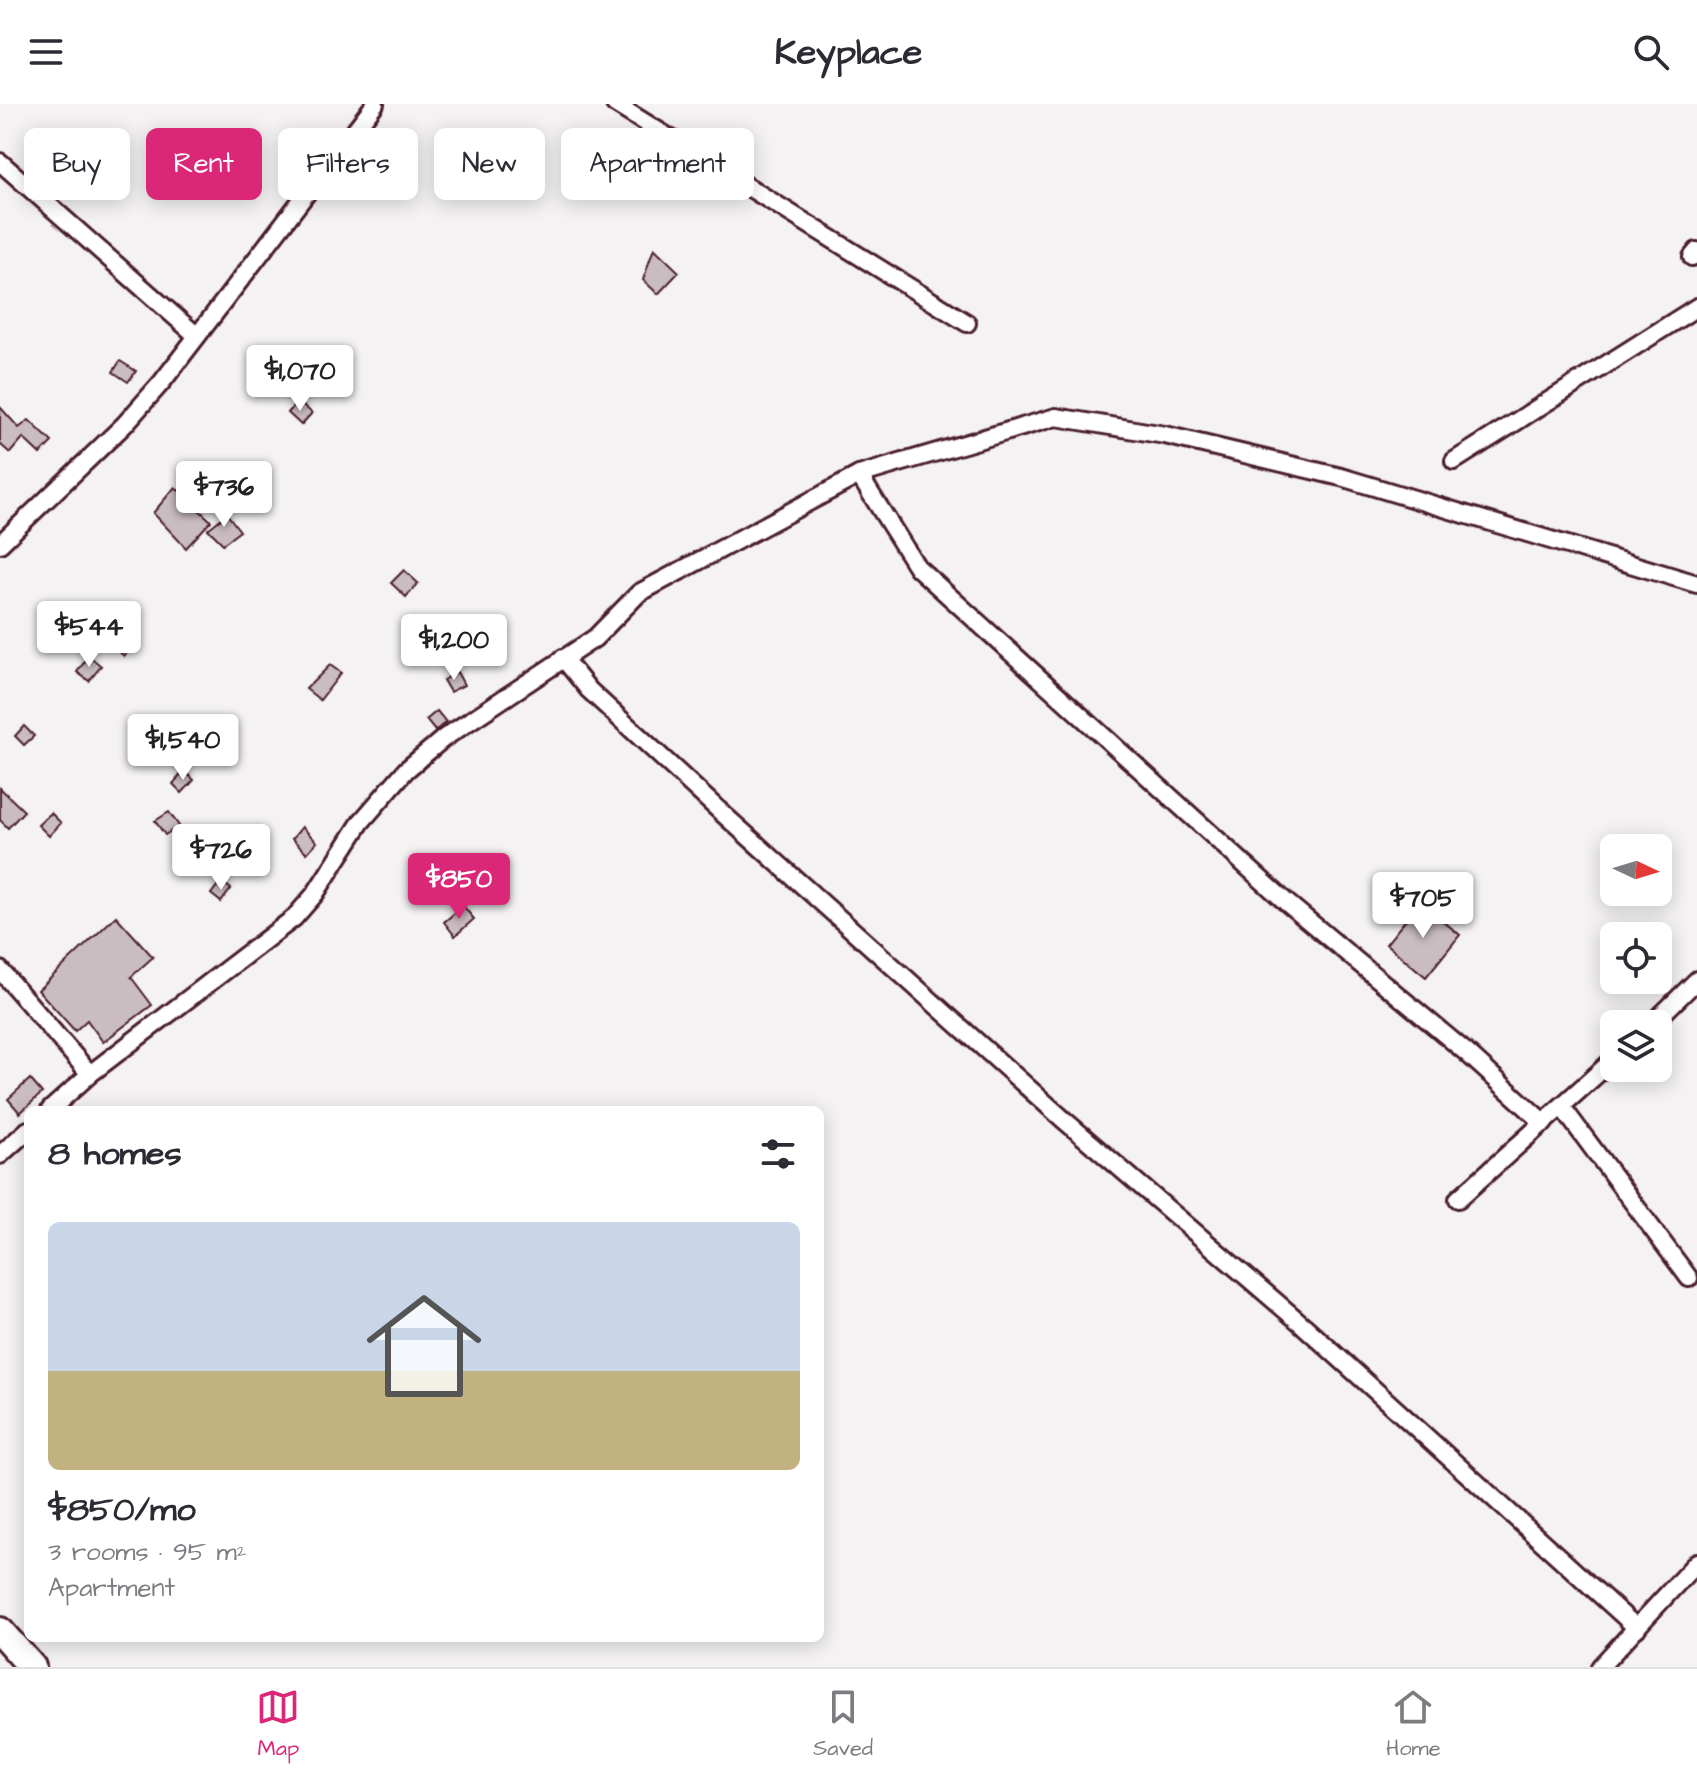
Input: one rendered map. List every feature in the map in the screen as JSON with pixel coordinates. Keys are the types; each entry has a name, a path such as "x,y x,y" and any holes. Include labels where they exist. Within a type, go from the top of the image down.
{"highway":[{"path":"0,1631 32,1667"}],"street":[{"path":"0,544 124,425 197,336 375,104"},
{"path":"615,104 967,323"},
{"path":"2,169 197,336"},
{"path":"1454,461 1697,307"},
{"path":"54,1106 90,1074 294,918 315,894 361,822 406,770 444,738 595,638 639,593 859,475 1056,417 1165,435 1341,477 1697,584"},
{"path":"859,475 917,567 1286,902 1467,1053 1544,1123"},
{"path":"563,658 589,690 747,835 1052,1109 1304,1326 1637,1628"},
{"path":"0,970 90,1074"},
{"path":"1666,1010 1697,980"},
{"path":"1458,1199 1600,1072"},
{"path":"1562,1107 1689,1278"},
{"path":"0,1155 24,1134"},
{"path":"1600,1667 1697,1562"}],"building":[{"path":"654,248 679,272 658,294 643,280"},
{"path":"120,361 136,371 128,382 113,372"},
{"path":"298,401 312,413 301,425 288,413"},
{"path":"0,407 19,428 29,420 52,442 40,454 23,438 10,453 0,444"},
{"path":"175,487 211,521 186,548 153,513"},
{"path":"227,514 240,531 223,544 208,529"},
{"path":"404,570 418,583 406,597 391,583"},
{"path":"53,626 65,632 58,647 46,641"},
{"path":"124,634 135,643 124,656 114,647"},
{"path":"89,656 101,666 89,681 77,672"},
{"path":"330,665 341,673 320,700 306,689"},
{"path":"457,672 464,685 450,692 443,680"},
{"path":"437,711 446,722 435,731 426,720"},
{"path":"24,726 34,736 24,745 15,736"},
{"path":"184,771 194,780 182,793 173,784"},
{"path":"0,788 24,811 8,828 0,820"},
{"path":"169,812 179,826 165,835 155,821"},
{"path":"51,813 61,823 49,836 38,825"},
{"path":"302,827 317,842 307,853 292,839"},
{"path":"221,881 231,889 221,902 211,894"},
{"path":"1420,902 1460,935 1426,977 1386,944"},
{"path":"463,906 474,919 455,936 444,922"},
{"path":"116,916 153,957 131,977 152,1005 103,1042 87,1020 75,1031 38,990"},
{"path":"30,1079 42,1093 24,1106 20,1113 8,1099"}]}
